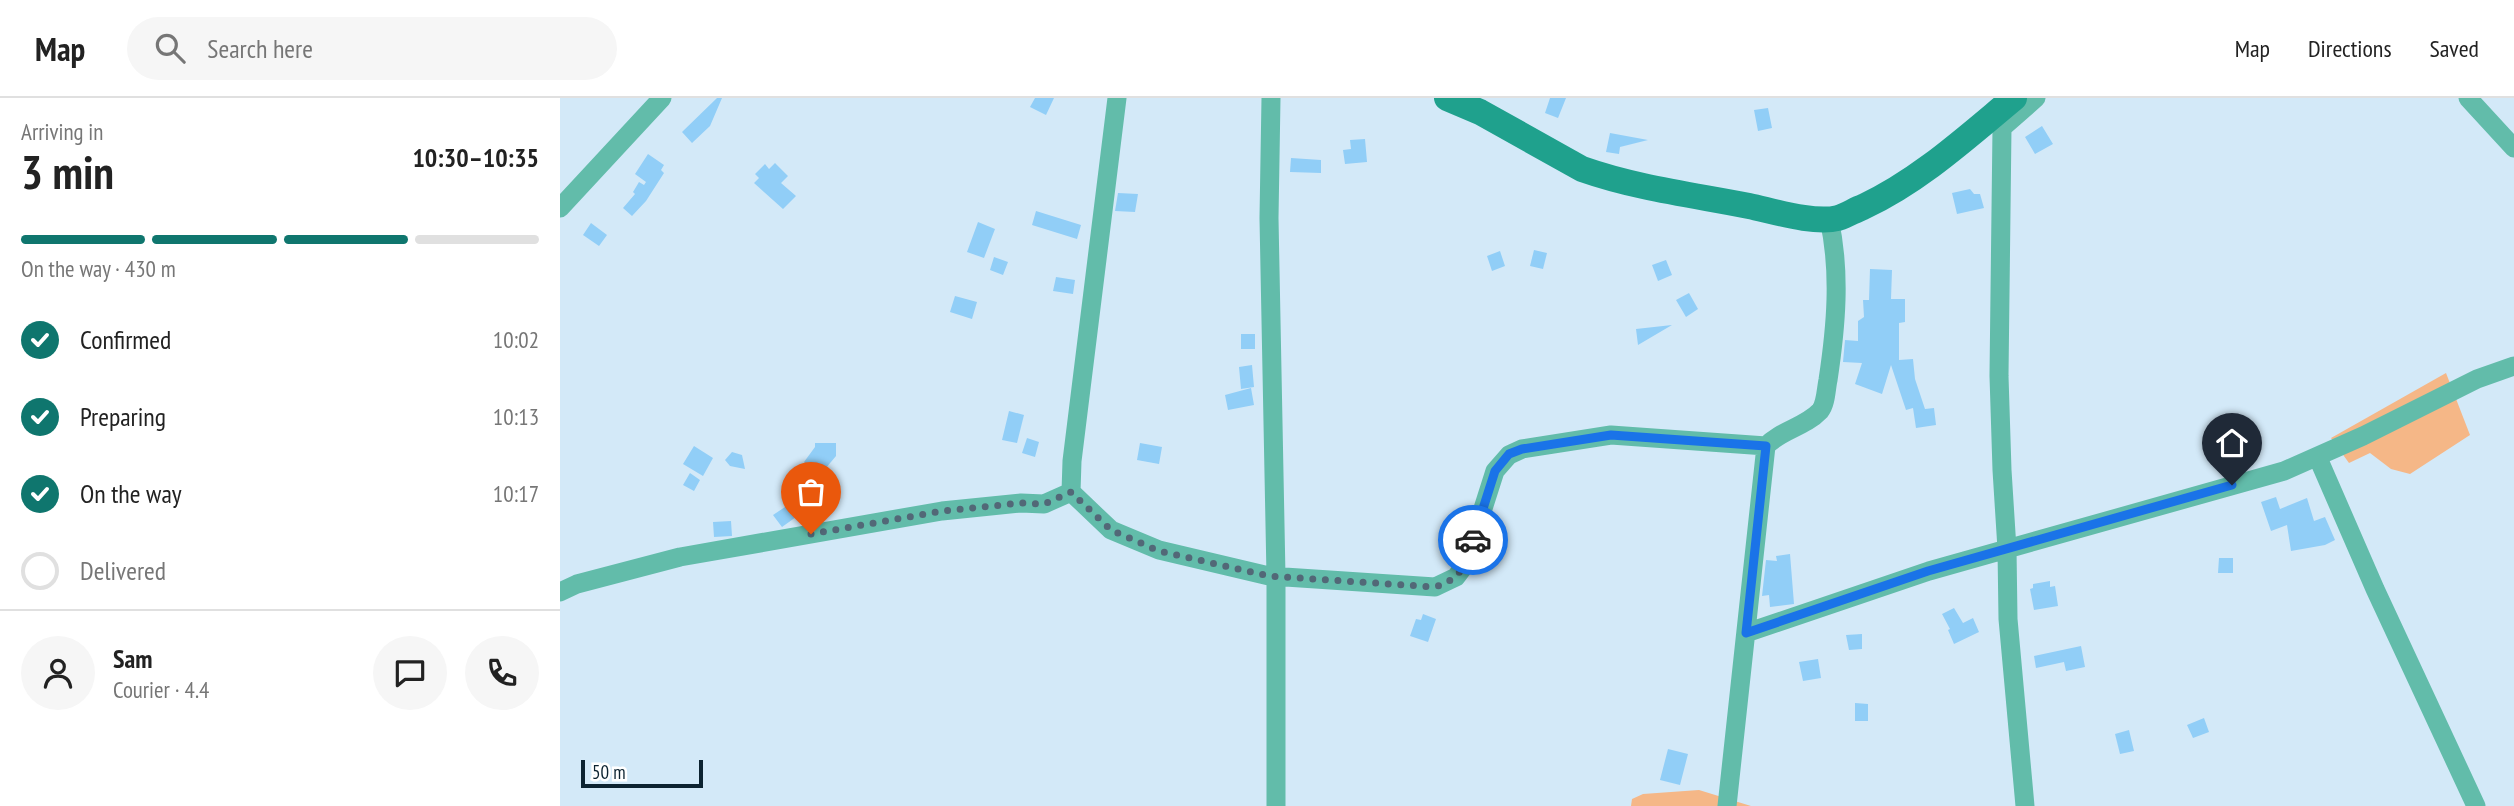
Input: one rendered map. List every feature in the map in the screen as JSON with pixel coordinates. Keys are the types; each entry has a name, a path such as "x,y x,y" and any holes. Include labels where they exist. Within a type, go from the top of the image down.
{"street":[{"path":"560,208 662,98"},
{"path":"1117,98 1072,461 1071,492 1111,530 1159,551 1276,576 1435,587 1456,577 1465,565 1495,471 1509,454 1522,449 1611,435 1766,446"},
{"path":"1271,98 1269,218 1276,576 1276,806"},
{"path":"1447,98 1480,112 1582,169 1600,175 1644,187 1791,215 1829,219 1840,218 1909,182 2014,98"},
{"path":"2025,806 2008,618 2007,549 2001,470 2002,128 2036,98"},
{"path":"2468,98 2514,148"},
{"path":"1727,806 1766,446 1801,426 1822,409 1830,368 1837,302 1829,219"},
{"path":"1746,633 1928,571 2284,471 2318,458 2450,391 2514,366"},
{"path":"2318,458 2375,589 2476,806"},
{"path":"560,592 577,584 680,556 943,511 1021,503 1044,504 1071,492"}],"shaded area":[{"path":"2446,373 2470,435 2410,474 2391,469 2370,453 2349,463 2331,438"},
{"path":"1699,790 1751,806 1631,806 1632,799 1643,794"}],"building":[{"path":"717,98 722,98 710,126 692,143 682,132"},
{"path":"1035,98 1054,98 1046,115 1030,107"},
{"path":"1550,98 1566,98 1558,118 1545,113"},
{"path":"1768,108 1772,128 1758,131 1754,110"},
{"path":"2042,126 2053,144 2035,154 2025,137"},
{"path":"1610,133 1648,140 1620,147 1619,154 1606,152"},
{"path":"1365,139 1367,162 1345,164 1343,150 1351,149 1350,140"},
{"path":"648,154 664,165 661,170 664,173 646,201 632,216 623,208 635,194 633,192 639,182 644,185 646,182 635,174"},
{"path":"1291,158 1321,160 1321,173 1290,172"},
{"path":"775,163 788,176 781,183 796,196 783,209 754,183 759,178 755,174 765,164 769,169"},
{"path":"1970,189 1974,194 1980,194 1984,208 1957,214 1952,193"},
{"path":"1118,193 1138,194 1135,212 1115,211"},
{"path":"1036,211 1081,225 1077,239 1032,225"},
{"path":"978,222 995,229 984,258 967,252"},
{"path":"591,223 607,235 599,246 583,235"},
{"path":"1534,250 1547,253 1543,269 1530,266"},
{"path":"1500,251 1505,266 1492,271 1487,256"},
{"path":"994,257 1008,262 1003,275 990,270"},
{"path":"1666,260 1672,275 1658,281 1652,265"},
{"path":"1870,269 1892,270 1891,299 1905,299 1905,322 1899,323 1899,360 1913,359 1915,379 1925,409 1934,408 1936,425 1916,428 1913,408 1906,410 1891,365 1882,394 1855,384 1862,363 1843,362 1845,340 1858,341 1858,321 1864,317 1863,300 1869,300"},
{"path":"1056,277 1075,280 1073,294 1053,291"},
{"path":"1689,293 1698,309 1686,317 1676,300"},
{"path":"955,296 977,302 972,319 950,312"},
{"path":"1672,325 1638,345 1636,329"},
{"path":"1241,334 1255,334 1255,349 1241,349"},
{"path":"1252,365 1254,387 1241,389 1239,367"},
{"path":"1251,388 1254,405 1228,410 1225,395"},
{"path":"1009,411 1024,415 1017,443 1002,440"},
{"path":"1027,438 1039,442 1035,457 1022,453"},
{"path":"815,443 836,443 836,456 820,475 804,462"},
{"path":"1140,443 1162,447 1159,464 1137,460"},
{"path":"694,446 713,458 703,476 683,464"},
{"path":"732,452 742,455 745,469 730,466 725,460"},
{"path":"690,473 700,480 694,491 683,485"},
{"path":"2276,497 2280,509 2307,498 2314,521 2325,517 2335,540 2325,545 2291,551 2287,525 2271,531 2261,502"},
{"path":"788,505 796,517 782,527 773,515"},
{"path":"731,521 732,536 714,537 713,522"},
{"path":"1790,554 1794,604 1770,607 1769,595 1762,596 1766,560 1777,561 1776,556"},
{"path":"2219,558 2233,558 2233,573 2218,573"},
{"path":"2050,581 2050,587 2055,586 2058,606 2034,610 2030,589 2033,584"},
{"path":"1954,608 1963,623 1973,618 1979,632 1954,644 1942,614"},
{"path":"1423,614 1436,619 1428,642 1410,636 1416,619 1421,620"},
{"path":"1862,634 1862,649 1849,650 1846,635"},
{"path":"2081,646 2085,667 2066,671 2064,662 2036,668 2034,656"},
{"path":"1818,659 1821,678 1803,681 1799,662"},
{"path":"1855,703 1868,704 1868,721 1855,721"},
{"path":"2204,718 2209,732 2193,738 2187,725"},
{"path":"2129,730 2134,751 2120,754 2115,734"},
{"path":"1668,749 1688,754 1680,785 1660,780"}],"way so far":[{"path":"811,534 943,511 1021,503 1044,504 1071,492 1111,530 1159,551 1269,576 1435,587 1456,577 1465,565 1473,540"}],"route":[{"path":"1473,540 1495,471 1509,454 1522,449 1611,435 1766,446 1746,633 1928,571 2232,485"}]}
